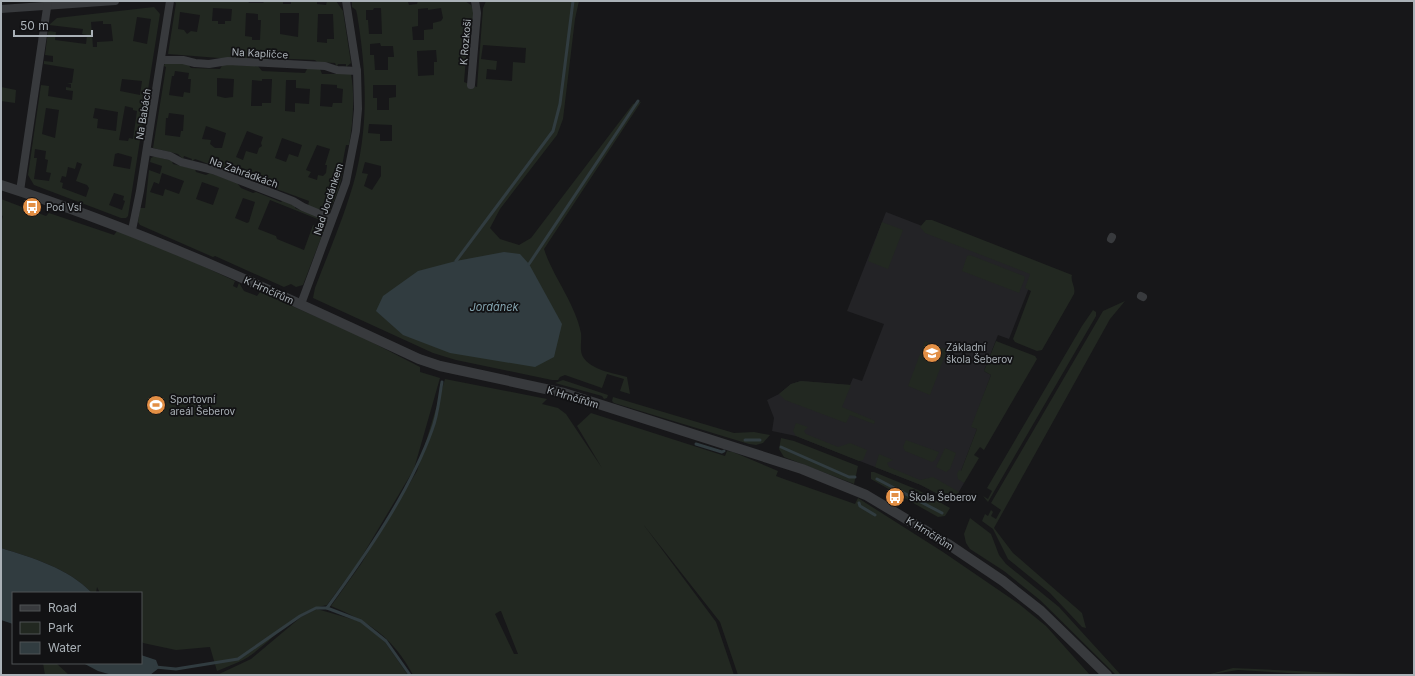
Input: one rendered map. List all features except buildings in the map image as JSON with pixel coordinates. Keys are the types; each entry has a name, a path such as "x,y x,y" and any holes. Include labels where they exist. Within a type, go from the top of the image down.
{"street":[{"path":"1,9 48,3 115,1"},
{"name":"Na Babách","path":"132,230 147,151 170,1"},
{"name":"Nad Jordánkem","path":"301,304 346,182 356,131 358,110 357,71 346,1"},
{"name":"K Rozkoši","path":"471,85 477,13 475,1"},
{"path":"20,191 43,24 48,3"},
{"name":"Na Kapličce","path":"162,60 183,60 209,64 228,61 325,66 336,70 357,71"},
{"name":"Na Zahrádkách","path":"147,151 170,156 181,162 213,170 294,201 303,207 332,220"},
{"name":"K Hrnčířům","path":"1,185 132,230 301,304 428,362 564,393 802,469 866,495 948,544 1003,581 1042,611 1107,675"}],"shaded area":[{"name":"Základní škola Šeberov","path":"886,212 1036,270 1009,339 998,335 984,371 991,375 972,427 977,429 961,471 964,483 953,502 921,485 796,436 772,431 774,418 767,400 779,394 791,384 801,381 850,385 853,378 862,381 884,324 847,311"}],"green space":[{"path":"173,1 248,1 249,3 263,3 265,1 283,1 283,4 291,4 291,1 317,1 317,4 326,5 327,1 336,1 343,11 351,63 346,67 346,64 338,64 337,67 335,63 317,62 315,60 270,58 270,62 252,58 219,58 168,54 176,3","holes":["213,8 232,9 231,21 225,21 225,24 218,24 218,21 212,21","180,12 200,15 197,32 191,31 187,34 184,30 178,29","246,13 258,14 258,20 261,20 260,40 252,40 252,37 245,36","280,13 299,13 298,37 280,34","318,14 333,14 334,39 327,39 327,43 317,42"]},
{"path":"352,1 403,1 408,2 409,5 417,4 418,1 465,1 471,5 474,11 471,33 468,33 464,82 477,87 483,8 486,1 579,1 575,19 563,119 557,135 500,209 490,228 500,239 519,245 531,238 633,104 641,102 544,249 578,322 581,333 581,348 583,357 591,365 597,368 627,377 630,394 620,391 624,379 607,374 602,388 565,375 560,377 558,380 552,380 456,360 433,353 313,298 315,288 352,189 363,134 365,94 364,74 357,14 356,10 352,7","holes":["381,8 382,34 369,34 368,20 366,20 366,10","428,8 428,10 441,8 443,18 441,21 433,23 433,29 424,30 424,40 413,40 412,27 418,26 418,9","380,43 381,46 393,46 394,57 388,57 388,70 375,70 374,55 370,55 370,44","483,45 526,48 525,63 513,62 512,81 486,79 487,69 496,70 497,61 481,59","436,50 437,62 434,62 434,75 418,76 417,51","373,85 396,85 396,97 389,98 389,110 377,110 377,98 373,98","369,124 392,125 392,141 380,141 380,134 368,133","365,162 381,166 381,176 372,190 364,186 368,174 362,173"]},
{"path":"154,7 160,14 128,216 126,218 121,218 34,185 28,175 41,85 49,86 48,96 72,100 73,91 66,90 66,87 71,88 71,84 67,83 72,83 74,69 44,64 44,61 53,62 53,56 45,55 48,31 56,32 55,40 86,44 87,35 82,34 83,29 49,25 57,18","holes":["137,17 151,19 147,44 133,41","103,21 103,24 111,24 113,41 97,42 97,47 93,47 91,22","122,79 142,81 140,95 120,91","125,106 133,108 133,110 137,111 133,139 129,138 128,141 119,140","46,108 59,110 55,138 42,134","95,108 118,112 116,131 97,128 98,119 93,118","35,149 46,151 45,159 48,160 46,172 51,173 49,181 34,179 37,158 34,158","118,153 132,157 130,169 113,166 115,154","77,162 82,164 76,181 87,185 89,188 86,197 62,188 63,183 60,182 62,176 66,177 68,167 75,169","114,193 124,196 123,200 125,201 122,210 109,205"]},
{"path":"186,62 191,68 220,69 223,64 258,66 262,71 305,73 307,69 320,69 322,74 351,74 353,100 349,145 346,145 342,166 344,167 339,188 330,211 325,213 308,206 309,201 195,159 191,162 192,159 184,156 183,159 178,154 153,148 166,67 164,66 165,63","holes":["175,71 189,73 188,79 191,79 190,93 184,92 183,97 169,95 172,76 174,76","217,78 234,79 233,97 225,98 217,96","262,79 272,79 271,103 262,103 262,106 251,106 252,80 262,81","286,80 296,80 296,88 310,89 309,104 295,103 295,112 285,111","321,84 337,85 337,88 343,89 342,103 333,103 332,107 320,106","169,113 184,115 183,131 181,131 180,137 165,135 166,118 168,118","206,126 226,133 222,148 215,148 210,144 211,140 202,139","247,131 263,137 261,143 262,146 259,148 257,154 246,151 243,160 236,157","282,138 302,145 298,157 289,154 286,162 275,158","317,145 330,149 325,165 327,165 326,173 323,176 318,175 317,180 308,177 311,172 306,170"]},
{"path":"1,87 16,90 15,103 1,101"},
{"path":"155,156 172,161 173,164 195,169 196,172 206,175 210,173 237,183 241,188 253,193 256,192 281,202 283,200 295,206 295,208 323,219 325,222 270,200 258,229 276,236 277,239 304,250 313,225 324,230 303,285 296,287 291,284 284,287 140,225 138,222 140,208 145,208 149,170 160,174 162,166 150,162 151,158","holes":["162,173 184,181 179,194 165,189 163,196 150,192 154,182 159,184","202,182 219,188 213,205 196,199","243,198 255,202 249,222 247,223 235,218"]},
{"name":"Sportovní areál Šeberov","path":"1,199 46,216 49,213 114,235 117,231 177,254 235,281 233,286 237,288 239,283 244,291 257,296 260,292 356,334 420,367 420,372 440,378 414,469 358,563 327,605 306,612 296,618 247,657 217,671 210,647 176,650 143,643 142,592 100,592 97,587 96,592 91,592 83,584 61,570 38,560 1,548 1,224 3,216 1,215"},
{"path":"926,220 932,220 1072,275 1074,294 1042,350 1037,351 1015,342 1013,339 1031,291 1025,288 1030,274 925,233 920,227"},
{"path":"882,222 903,230 888,269 868,261"},
{"path":"970,255 1024,276 1025,278 1019,293 962,271 967,256"},
{"path":"1125,301 1110,319 994,528 1013,553 1082,613 1086,628 1082,627 1050,593 1008,559 993,529 982,521 985,514 988,516 991,510 993,512 991,516 996,519 1001,510 991,503 1103,311"},
{"path":"1093,310 1096,312 1096,316 988,502 983,496 988,499 992,491 987,488 1082,326"},
{"path":"925,341 947,350 930,395 908,386"},
{"path":"996,341 1035,356 1037,359 984,450 980,447 974,455 979,458 964,483 958,479 957,474 959,470 961,471 977,429 971,427 991,375 984,371"},
{"path":"445,379 547,399 542,404 558,408 566,414 602,468 577,426 591,413 725,456 727,451 733,452 778,471 776,476 784,479 855,504 858,498 943,552 1019,604 1046,626 1090,675 738,675 720,622 643,524 716,622 734,675 413,675 397,650 379,632 357,618 331,606 361,564 417,471","holes":["501,611 518,654 514,654 495,614"]},
{"path":"563,380 608,395 607,398 604,399 602,396 555,383"},
{"path":"801,381 851,385 842,407 875,421 874,424 850,415 846,423 785,400 779,394 791,384"},
{"path":"613,397 734,433 754,432 770,435 763,443 756,445 749,444 614,403 612,401"},
{"path":"796,423 808,427 804,431 806,434 838,447 850,443 867,450 863,460 859,461 796,436 793,431"},
{"path":"781,438 794,441 858,466 854,484 784,457 779,449"},
{"path":"906,440 939,452 935,460 932,462 905,451 903,447"},
{"path":"945,448 956,453 950,469 946,472 936,467"},
{"path":"879,454 893,460 887,463 889,467 920,480 933,477 959,492 953,502 921,485 875,467"},
{"path":"871,472 918,490 950,508 945,516 938,517 871,479"},
{"path":"970,518 991,534 999,555 1006,564 1059,607 1121,675 1116,675 1040,600 1004,571 970,549 966,543 964,534"},
{"path":"317,609 362,622 385,642 408,675 217,675 251,659 301,617"},
{"path":"43,664 57,664 69,675 45,675"},
{"path":"1233,668 1383,675 1322,675 1238,670 1207,675"}],"water":[{"name":"Jordánek","path":"504,252 520,254 529,264 562,324 554,357 535,367 450,353 403,335 376,311 383,296 418,271 456,261"},
{"path":"1,548 38,560 61,570 83,584 91,592 12,592 12,624 1,620"},
{"path":"142,655 156,660 159,668 150,675 112,675 98,671 85,664 142,664"}],"waterway":[{"path":"456,261 553,131 560,104 573,1"},
{"path":"529,264 638,101"},
{"path":"327,608 372,544 412,476 434,424 442,382"},
{"path":"745,440 760,440"},
{"path":"696,444 722,452 724,451"},
{"path":"781,447 849,477 855,477"},
{"path":"877,479 942,513"},
{"path":"859,503 860,506 875,515"},
{"path":"155,667 176,669 238,659 300,616 316,608 327,608 361,621 386,641 410,675"}],"place":[{"name":"Pod Vsí","path":"32,207"},
{"name":"Základní škola Šeberov","path":"932,353"},
{"name":"Sportovní areál Šeberov","path":"156,405"},
{"name":"Škola Šeberov","path":"895,497"}]}
